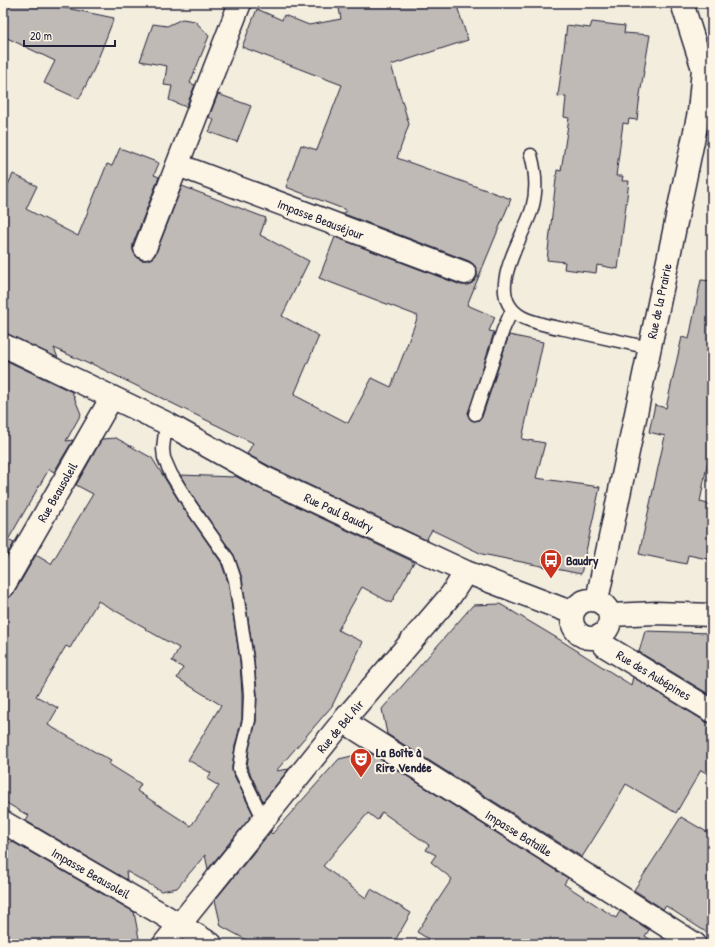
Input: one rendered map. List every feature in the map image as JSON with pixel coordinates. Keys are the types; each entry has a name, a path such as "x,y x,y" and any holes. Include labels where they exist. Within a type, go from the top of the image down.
{"street":[{"path":"145,248 240,3"},
{"name":"Rue de la Prairie","path":"604,607 650,348 699,112 702,90 703,69 682,3"},
{"name":"Impasse Beauséjour","path":"178,165 465,273"},
{"name":"Rue Paul Baudry","path":"3,345 166,423 265,478 466,572 573,613"},
{"name":"Rue Beausoleil","path":"3,587 112,397"},
{"name":"Rue de Bel Air","path":"164,944 343,721 451,595 466,572"},
{"path":"604,607 611,621 605,633 598,637 586,637 580,635 573,625 573,613 580,603 591,599 604,607 656,613 712,615"},
{"name":"Rue des Aubépines","path":"598,637 605,646 712,711"},
{"name":"Impasse Bataille","path":"343,721 695,944"},
{"name":"Impasse Beausoleil","path":"3,822 211,944"}],"lane":[{"path":"532,155 535,169 535,189 532,209 509,264 505,278 506,299 512,310 522,317 547,325 650,348"},
{"path":"476,414 512,310"},
{"path":"166,423 163,449 164,458 171,474 190,505 228,559 234,580 247,660 250,695 249,720 239,768 259,810 267,815"}],"building":[{"path":"8,3 42,3 114,18 94,69 79,99 44,83 55,61 3,36 3,12"},
{"path":"338,3 456,3 468,40 391,65 409,124 397,158 511,199 467,305 495,317 489,331 494,332 468,415 473,421 480,420 482,417 509,335 543,342 522,439 545,443 536,478 600,487 581,574 482,554 432,530 426,540 271,467 247,454 253,443 90,363 91,365 54,348 58,358 3,333 3,195 13,174 37,186 26,209 78,236 107,164 112,166 120,148 159,163 154,175 159,177 133,244 133,250 136,256 141,260 147,260 152,258 156,253 182,186 266,218 260,235 309,261 282,316 319,336 294,395 348,423 372,378 391,387 418,316 319,278 335,237 461,285 467,285 473,282 477,277 477,271 474,265 469,261 344,214 346,210 286,187 301,145 317,150 342,85 242,47 257,9 282,20 284,15 309,25 341,19"},
{"path":"182,19 195,21 209,36 190,83 195,85 186,107 169,100 172,86 164,85 167,66 140,61 153,24 167,26"},
{"path":"592,22 625,26 624,33 650,35 637,120 629,119 628,124 623,123 616,176 623,176 622,181 629,181 618,269 597,265 596,273 564,269 565,262 547,260 557,170 561,171 569,118 564,117 566,97 558,96 567,25 590,28"},
{"path":"218,94 251,106 237,142 209,132 214,120 209,117"},
{"path":"701,280 712,281 712,439 700,502 712,505 712,560 688,555 686,564 639,554 665,436 649,432 655,405 666,408 682,337 689,339"},
{"path":"3,359 72,392 81,414 66,441 73,440 54,472 49,469 8,540 14,543 3,562"},
{"path":"116,438 152,458 184,509 221,562 228,582 240,661 242,719 235,746 232,771 253,814 208,869 205,855 177,888 161,891 126,871 127,880 26,821 29,816 3,801 3,599 9,598 14,593 36,555 51,564 93,494 76,485 102,439","holes":["98,601 146,628 145,629 179,648 172,661 183,668 177,678 221,705 188,760 211,773 207,779 219,786 191,826 137,791 141,784 109,764 111,761 48,725 58,708 36,696 66,646 70,648"]},
{"path":"180,475 235,476 414,562 391,603 362,587 338,630 363,642 332,706 276,771 289,769 263,801 247,767 249,749 256,722 257,694 254,659 242,578 234,555 196,501"},
{"path":"500,604 631,685 633,677 706,722 712,723 712,776 701,770 676,813 626,784 582,857 387,734 382,709 473,605"},
{"path":"645,631 712,633 712,696 639,652"},
{"path":"369,752 568,878 564,884 616,918 620,911 649,930 645,936 657,944 437,944 417,932 452,879 431,862 436,855 426,850 429,845 382,812 377,820 368,813 323,866 366,898 371,889 411,913 393,944 254,944 221,926 215,900 270,832 272,834 339,759"},
{"path":"681,817 712,835 712,936 666,906 663,909 634,890"},
{"path":"11,841 134,912 140,944 3,944 3,853"}],"place":[{"name":"Baudry","path":"551,580"},
{"name":"La Boîte à Rire Vendée","path":"361,778"}]}
